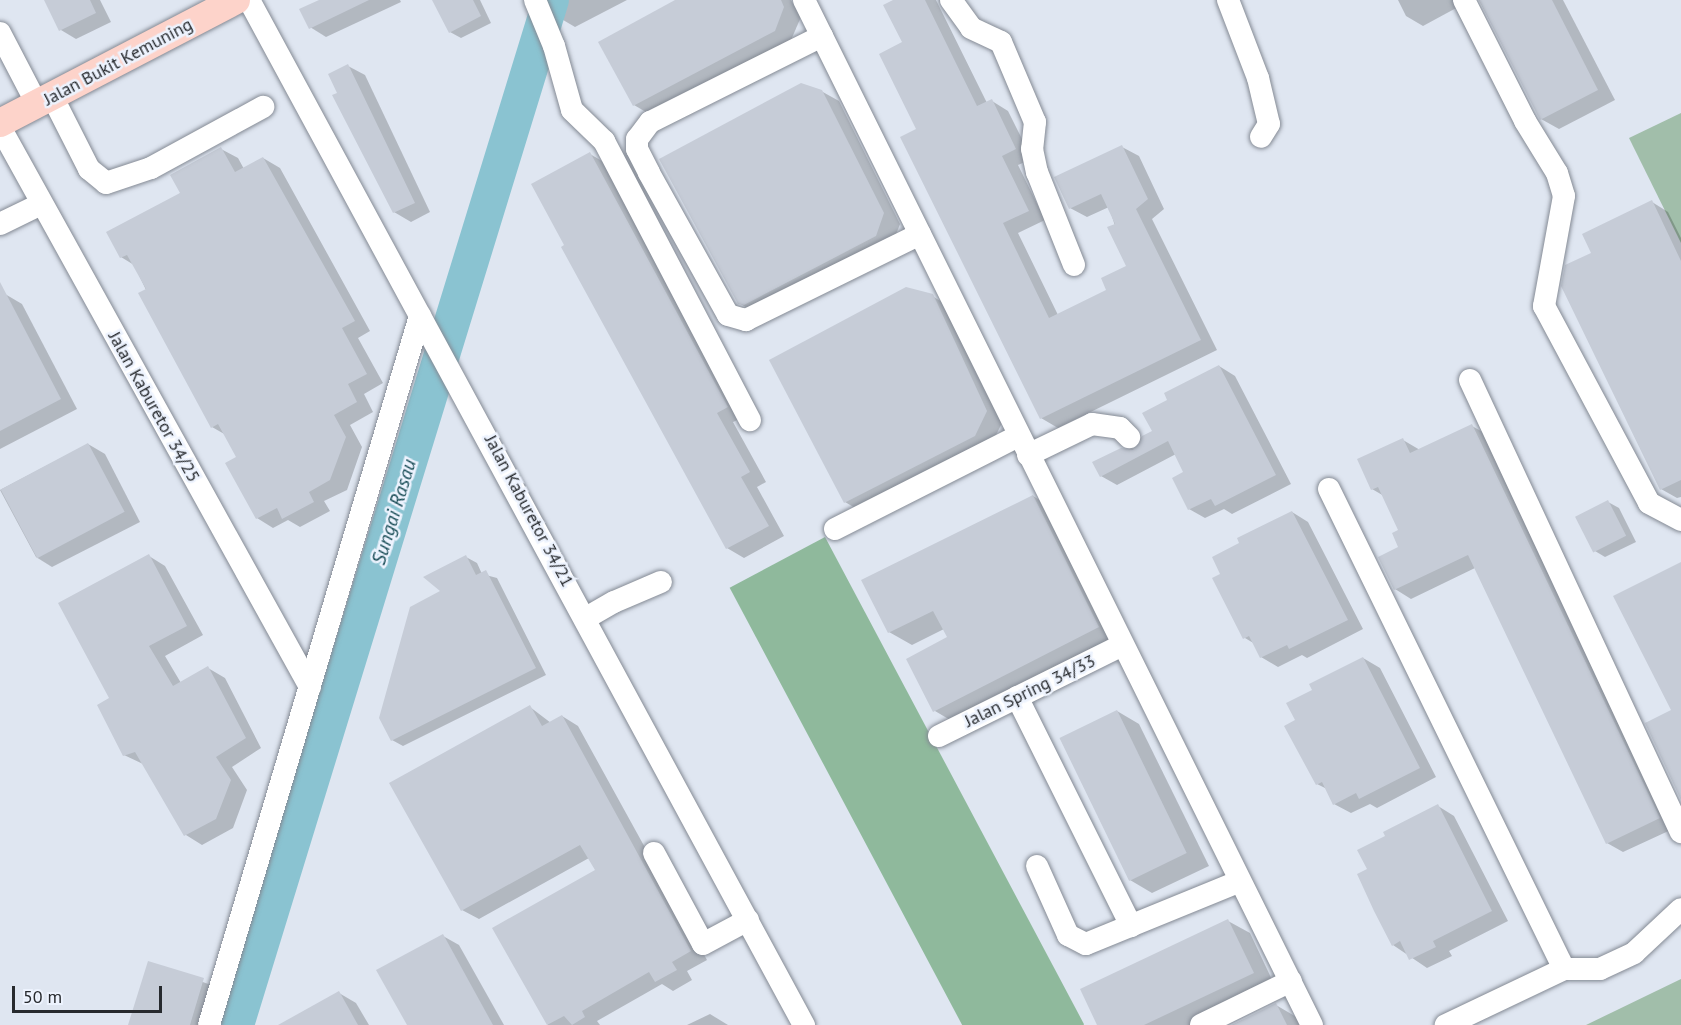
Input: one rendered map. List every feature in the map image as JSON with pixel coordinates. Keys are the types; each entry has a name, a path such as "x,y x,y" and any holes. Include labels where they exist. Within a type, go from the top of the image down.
{"main road":[{"name":"Jalan Bukit Kemuning","path":"0,125 236,0"}],"street":[{"name":"Jalan Kaburetor 34/21","path":"249,0 420,316 456,375 804,1025"},
{"path":"535,0 554,46 572,110 604,141 750,420"},
{"path":"804,0 1023,446 1312,1025"},
{"path":"951,0 971,28 1001,42 1035,122 1032,149 1037,172 1074,265"},
{"path":"1228,0 1258,78 1269,124 1262,137"},
{"path":"1464,0 1525,121 1557,173 1564,196 1544,306 1649,503 1681,520"},
{"path":"0,33 89,169 106,183 151,168 263,107"},
{"path":"822,36 650,122 638,139 638,149 649,173 728,315 746,320 920,234"},
{"name":"Jalan Kaburetor 34/25","path":"0,125 41,204 310,687"},
{"path":"0,224 41,204"},
{"path":"209,1025 420,316"},
{"path":"1470,380 1681,832"},
{"path":"835,529 1023,446 1075,429 1092,424 1120,428 1129,437"},
{"path":"1329,489 1564,969"},
{"path":"586,618 614,602 661,582"},
{"name":"Jalan Spring 34/33","path":"939,736 1122,645"},
{"path":"1017,697 1131,927"},
{"path":"654,853 703,944 748,920"},
{"path":"1037,866 1068,935 1076,942 1086,944 1240,881"},
{"path":"1446,1025 1564,969 1600,969 1634,953 1681,909"},
{"path":"1201,1025 1291,981"}],"green space":[{"path":"1681,113 1681,243 1629,138"},
{"path":"825,537 1084,1024 962,1025 730,588"},
{"path":"1681,979 1681,1025 1586,1025"}],"building":[{"path":"44,0 90,0 96,13 59,31"},
{"path":"319,0 369,0 309,29 299,9"},
{"path":"432,0 473,0 481,16 449,33"},
{"path":"675,0 781,0 784,7 775,31 633,106 598,42"},
{"path":"893,0 925,0 977,106 992,99 1016,149 1002,156 1029,211 1003,223 1049,318 1106,290 1101,278 1126,266 1107,227 1115,224 1101,194 1069,209 1054,177 1122,145 1148,199 1136,209 1201,340 1040,419 900,137 916,129 879,54 902,42 883,5"},
{"path":"1479,0 1552,0 1598,90 1540,120"},
{"path":"348,64 415,203 393,213 332,95 337,93 328,74"},
{"path":"801,83 822,90 884,213 876,236 744,305 738,304 659,159"},
{"path":"221,147 235,172 263,157 355,321 342,328 367,374 348,384 357,402 334,415 346,437 330,480 309,492 314,502 282,519 277,508 256,519 225,463 236,457 218,424 211,428 138,293 146,289 127,255 120,258 106,232 180,193 170,175"},
{"path":"590,152 728,407 717,413 750,472 741,477 769,526 726,549 561,247 564,245 531,184"},
{"path":"1652,200 1681,261 1681,480 1660,490 1561,286 1565,265 1591,253 1582,234"},
{"path":"0,282 61,399 0,431"},
{"path":"906,287 933,294 987,411 975,436 844,503 769,360"},
{"path":"1219,365 1276,475 1215,506 1211,499 1188,510 1172,478 1183,472 1168,441 1100,477 1092,462 1121,448 1133,450 1142,436 1152,431 1142,413 1167,400 1164,393"},
{"path":"1472,424 1660,818 1606,844 1468,555 1394,590 1378,557 1398,547 1392,533 1398,530 1378,487 1371,490 1357,459 1403,438 1410,453"},
{"path":"88,443 125,512 37,558 1,489"},
{"path":"1033,495 1099,627 933,712 906,659 947,637 933,611 888,633 861,580"},
{"path":"1608,500 1626,536 1593,552 1575,517"},
{"path":"1292,511 1348,620 1289,649 1287,645 1260,658 1249,636 1243,639 1212,578 1220,574 1212,557 1239,543 1237,538"},
{"path":"149,554 187,626 149,646 173,686 208,666 246,738 216,757 231,780 216,819 184,836 135,752 123,756 97,705 109,698 58,603"},
{"path":"466,555 476,575 486,570 536,668 391,741 379,718 410,607 440,591 423,577"},
{"path":"1681,562 1681,800 1645,723 1671,710 1613,596"},
{"path":"1363,657 1420,768 1359,799 1356,793 1333,805 1322,782 1316,785 1284,726 1295,720 1286,703 1312,690 1309,684"},
{"path":"530,705 542,726 562,715 691,951 672,962 677,970 655,982 649,972 582,1011 585,1017 572,1025 564,1016 547,1025 492,928 595,870 580,845 461,911 389,783"},
{"path":"1117,710 1187,853 1129,881 1059,738"},
{"path":"1438,804 1492,911 1433,941 1436,947 1409,960 1400,941 1392,946 1374,911 1357,874 1367,869 1357,850 1385,836 1383,832"},
{"path":"1228,919 1254,973 1144,1025 1097,1025 1080,989"},
{"path":"443,934 493,1025 407,1025 376,970"},
{"path":"148,961 204,978 190,1025 128,1025"},
{"path":"339,991 358,1025 278,1025"},
{"path":"1276,1003 1287,1025 1232,1025"}],"waterway":[{"name":"Sungai Rasau","path":"236,1025 551,0"}]}
